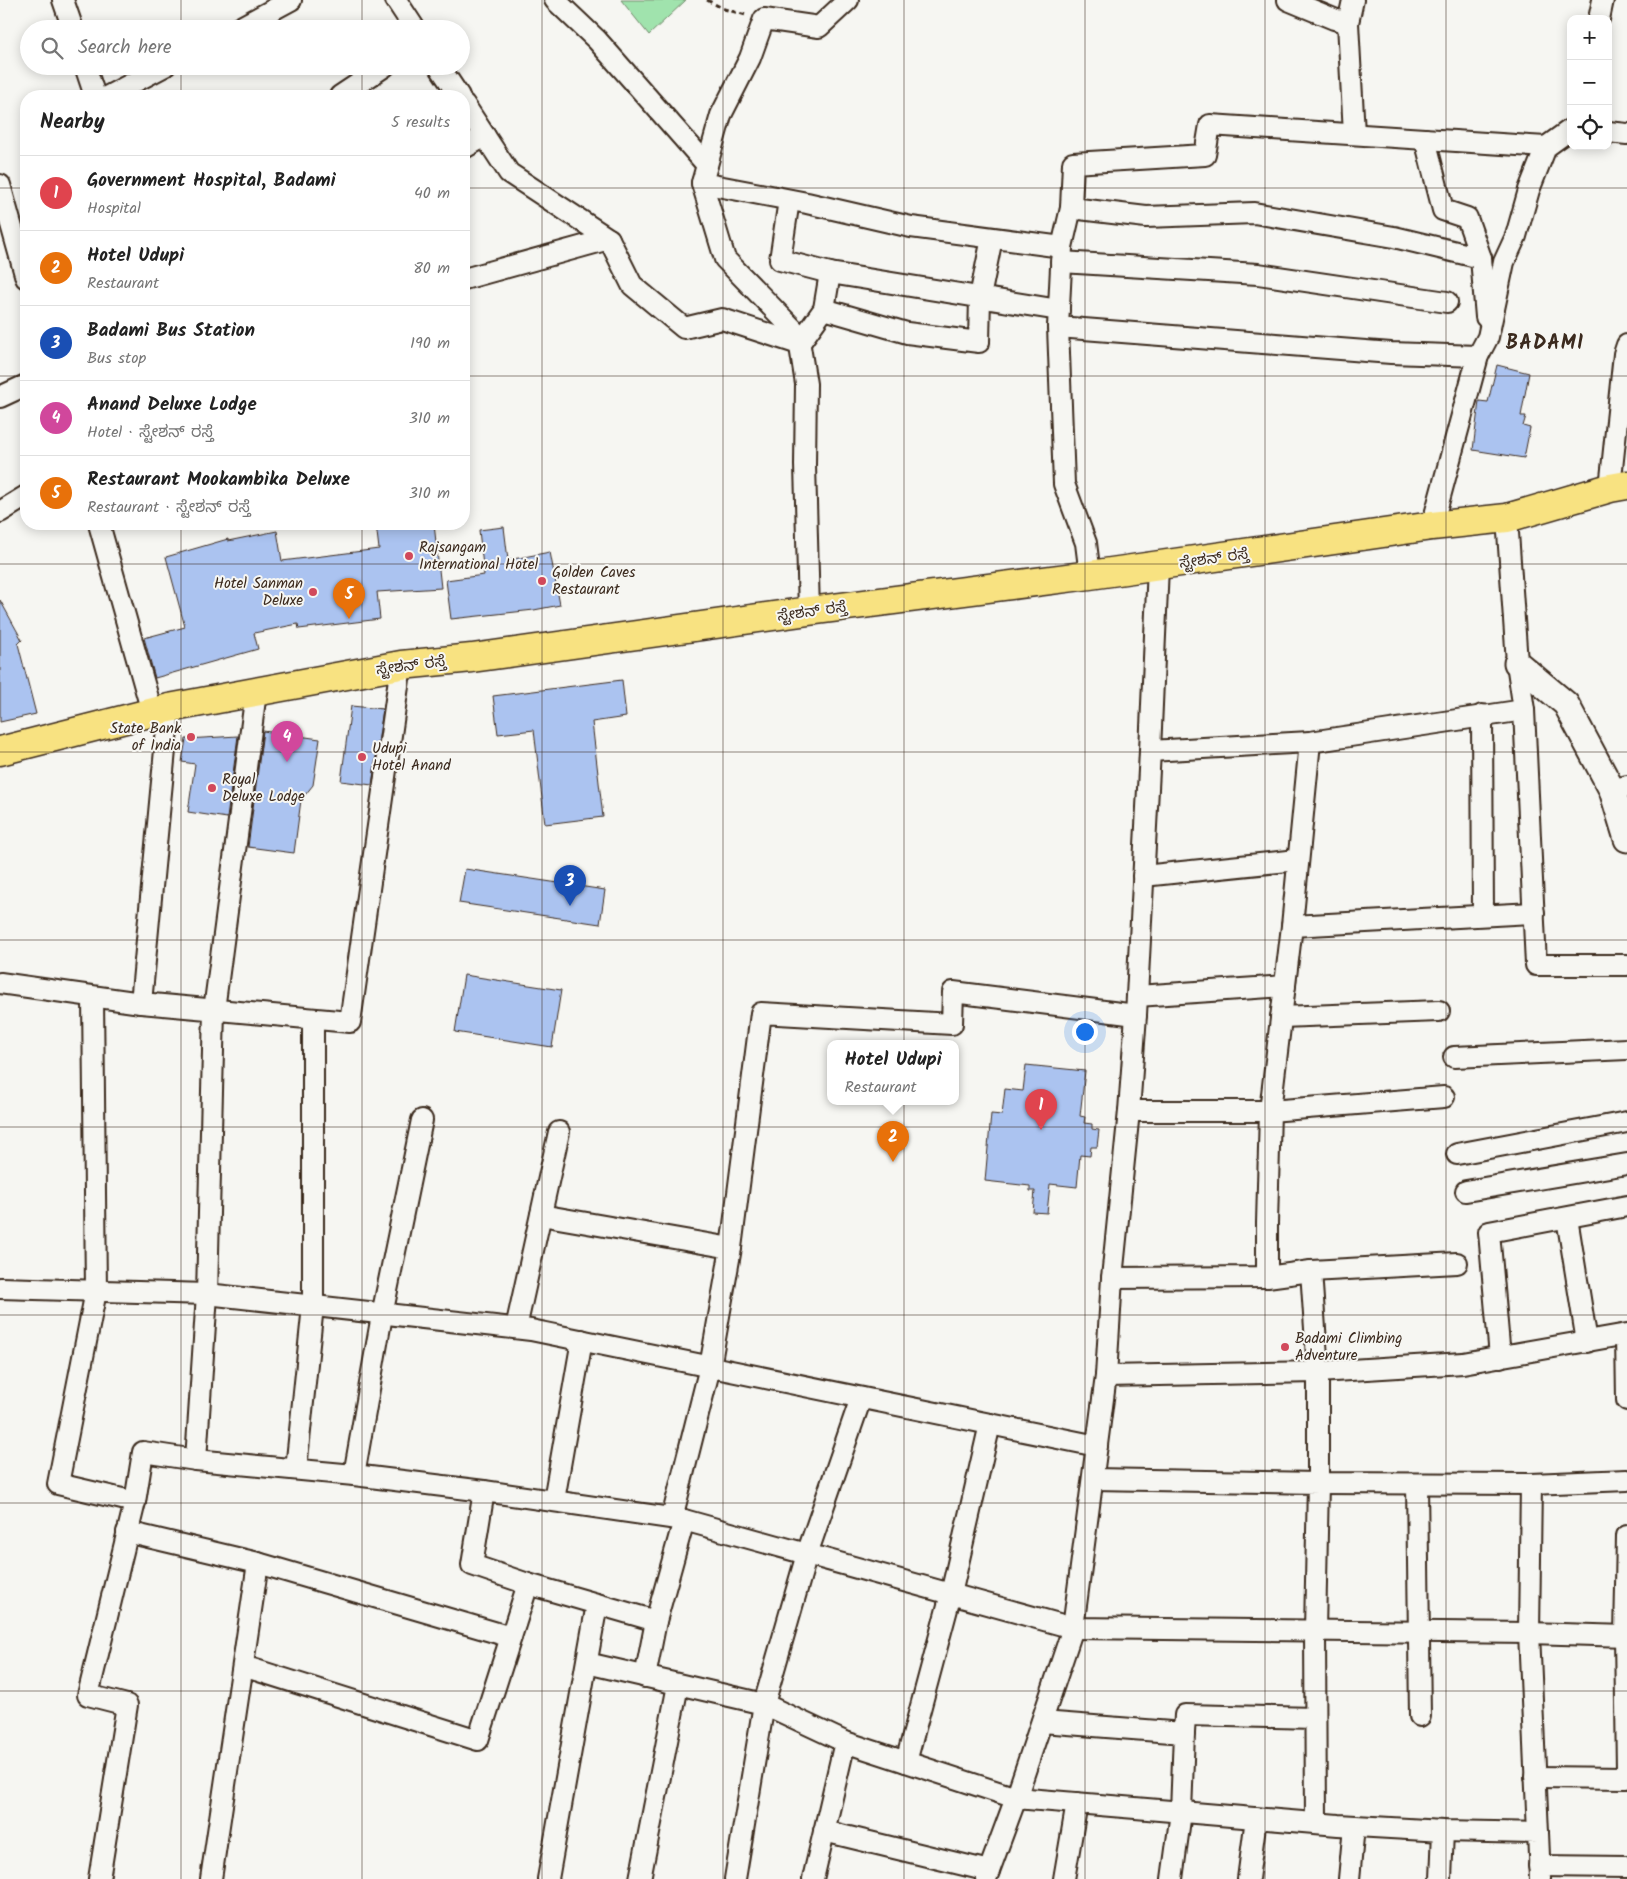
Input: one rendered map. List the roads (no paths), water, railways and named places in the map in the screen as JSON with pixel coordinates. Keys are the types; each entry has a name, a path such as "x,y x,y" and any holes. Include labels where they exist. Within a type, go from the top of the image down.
{"highway":[{"name":"ಸ್ಟೇಶನ್ ರಸ್ತೆ","path":"0,751 160,710 401,665 472,658 809,611 1158,566 1432,526 1507,518 1618,487"}],"street":[{"path":"64,0 70,20"},
{"path":"254,20 291,0"},
{"path":"396,0 409,20"},
{"path":"555,0 597,40 704,174 725,259 798,334 806,384 805,465 809,611"},
{"path":"704,174 721,115 750,58 764,19 819,26 848,0"},
{"path":"1288,0 1348,23"},
{"path":"1353,0 1348,23 1354,134"},
{"path":"1600,15 1603,0"},
{"path":"88,75 93,90"},
{"path":"119,90 148,75"},
{"path":"349,90 372,75"},
{"path":"445,75 455,90"},
{"path":"470,113 509,173 609,238 632,285 684,328 722,319 799,344"},
{"path":"1090,575 1086,542 1064,484 1058,318 1061,255 1070,208 1073,163 1205,155 1210,126 1546,147"},
{"path":"1432,526 1478,356 1488,337 1504,262 1516,236 1529,190 1546,147 1567,132"},
{"path":"1612,132 1627,134"},
{"path":"470,145 485,136"},
{"path":"1425,139 1443,210 1467,218 1481,258 1488,337"},
{"path":"704,174 789,200 911,228 992,238 1061,255 1258,274 1447,302"},
{"path":"0,184 20,234"},
{"path":"789,200 780,260 830,273 980,297 1058,318 1391,353 1478,356"},
{"path":"1070,208 1146,217 1254,213 1394,237 1481,258"},
{"path":"470,277 609,238"},
{"path":"824,309 907,333 979,342 980,297 992,238"},
{"path":"799,344 824,309 830,273"},
{"path":"1618,487 1624,354 1627,345"},
{"path":"0,396 20,388"},
{"path":"0,512 20,500"},
{"path":"1507,518 1517,663 1524,710 1536,965 1627,965"},
{"path":"101,530 160,710 141,1003"},
{"path":"824,1831 988,1875 1073,1628 1106,1376 1112,1278 1129,1111 1150,751 1158,566"},
{"path":"1517,663 1566,704 1620,788 1627,839"},
{"path":"0,983 141,1003 350,1022 401,665"},
{"path":"196,1460 207,1294 214,1010 256,692"},
{"path":"1150,751 1310,742 1524,710"},
{"path":"1482,715 1483,915"},
{"path":"1267,1277 1270,1111 1292,926 1310,742"},
{"path":"1143,876 1298,860"},
{"path":"1292,926 1534,912"},
{"path":"645,1677 710,1366 731,1248 761,1013 952,1024 953,992 1136,1006 1285,986"},
{"path":"93,997 96,1291 58,1484 135,1502"},
{"path":"1282,1017 1440,1011"},
{"path":"296,1469 313,1306 313,1019"},
{"path":"1454,1057 1627,1049"},
{"path":"1129,1111 1270,1111 1444,1097"},
{"path":"354,1475 382,1314 422,1120"},
{"path":"1456,1154 1627,1122"},
{"path":"516,1328 559,1132"},
{"path":"1466,1191 1627,1164"},
{"path":"1500,1357 1489,1232 1627,1206"},
{"path":"541,1215 731,1248"},
{"path":"1567,1218 1587,1342"},
{"path":"1112,1278 1267,1277 1311,1271 1457,1263"},
{"path":"1311,1271 1318,1372 1315,1631 1316,1823"},
{"path":"0,1288 207,1294 516,1328 1097,1446"},
{"path":"1106,1376 1318,1372 1463,1363 1626,1335 1627,1400"},
{"path":"554,1500 582,1340"},
{"path":"735,1879 764,1704 807,1554 861,1398"},
{"path":"906,1762 951,1594 990,1424"},
{"path":"99,1879 127,1704 88,1694 135,1502 144,1452 196,1460 354,1475 484,1491 678,1519 1073,1628 1529,1632 1626,1636"},
{"path":"1092,1479 1318,1484 1531,1484 1627,1480"},
{"path":"1417,1484 1420,1716"},
{"path":"1531,1484 1529,1632 1540,1872 1627,1867"},
{"path":"484,1491 472,1565 528,1584 656,1621"},
{"path":"127,1532 258,1564 511,1637"},
{"path":"1627,1536 1627,1770"},
{"path":"212,1879 258,1564"},
{"path":"243,1666 478,1740 528,1584"},
{"path":"548,1879 597,1604"},
{"path":"587,1664 764,1704 845,1742 1016,1798 1354,1826 1443,1831 1538,1833"},
{"path":"640,1879 678,1685"},
{"path":"1172,1879 1181,1812 1185,1715 1315,1718"},
{"path":"1042,1722 1184,1733"},
{"path":"813,1879 845,1742"},
{"path":"1535,1777 1627,1778"},
{"path":"1064,1879 1077,1803"},
{"path":"1248,1879 1256,1818"},
{"path":"1349,1879 1354,1826"},
{"path":"1440,1879 1443,1831"}],"place":[{"name":"Rajsangam International Hotel","path":"409,556"},
{"name":"Golden Caves Restaurant","path":"542,581"},
{"name":"Hotel Sanman Deluxe","path":"313,592"},
{"name":"Restaurant Mookambika Deluxe","path":"349,619"},
{"name":"State Bank of India","path":"191,737"},
{"name":"Udupi Hotel Anand","path":"362,757"},
{"name":"Anand Deluxe Lodge","path":"287,762"},
{"name":"Royal Deluxe Lodge","path":"212,788"},
{"name":"Badami Bus Station","path":"570,906"},
{"name":"Government Hospital, Badami","path":"1041,1130"},
{"name":"Hotel Udupi","path":"893,1162"},
{"name":"Badami Climbing Adventure","path":"1285,1347"}],"district":[{"name":"BADAMI","path":"1545,342"}]}
